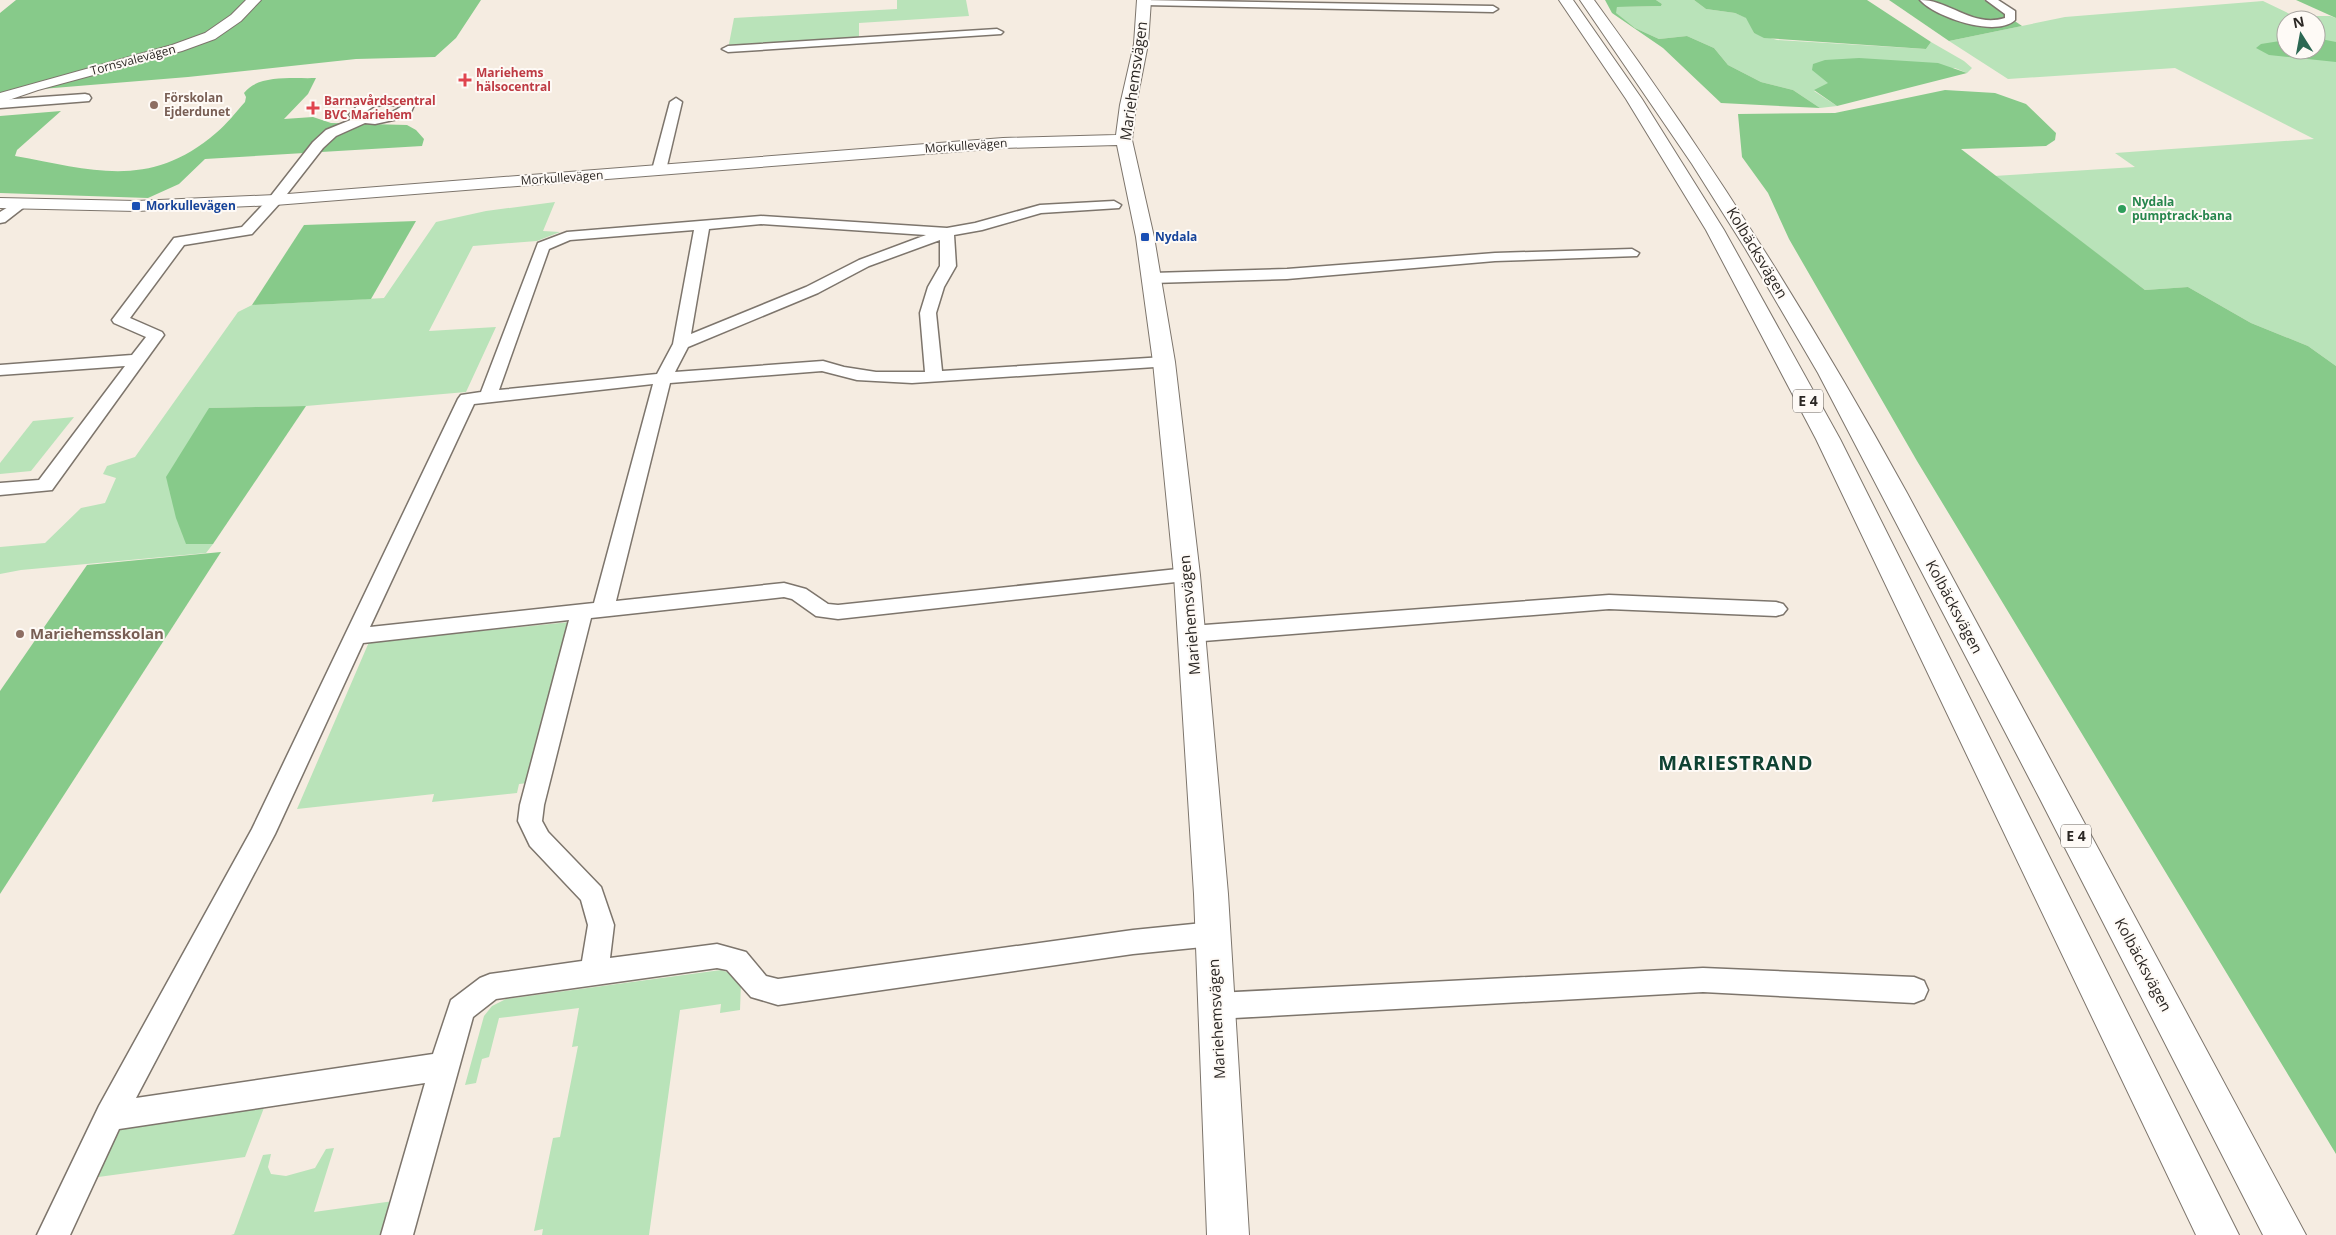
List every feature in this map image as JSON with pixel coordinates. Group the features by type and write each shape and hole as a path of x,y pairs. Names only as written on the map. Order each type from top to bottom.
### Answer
{"main road":[{"name":"Tornsvalevägen","path":"0,98 32,87 177,48 210,36 236,18 254,0"},
{"name":"Kolbäcksvägen","path":"1566,0 1634,99 1715,230 1823,431 2218,1235"},
{"name":"Kolbäcksvägen","path":"1587,0 1659,99 1808,337 1865,439 2051,789 2285,1235"},
{"name":"Mariehemsvägen","path":"1144,1 1141,44 1128,105 1124,140 1152,278 1164,362 1187,575 1213,934 1228,1235"},
{"name":"Morkullevägen","path":"9,204 136,206 275,200 1004,144 1124,140"}],"lane":[{"path":"1925,0 1966,20 1995,23 2010,20 2012,13 1992,0"},
{"path":"1144,1 1493,9"},
{"path":"728,49 998,32"},
{"path":"0,104 85,98"},
{"path":"658,170 676,102"},
{"path":"0,489 45,486 138,360 156,335 120,320 179,241 247,231 275,200 318,145 337,130 363,119"},
{"path":"0,219 9,204"},
{"path":"681,344 812,290 864,263 947,232 977,227 1040,209 1114,205"},
{"path":"488,397 543,246 567,236 761,220 947,232"},
{"path":"594,972 601,925 592,895 538,839 530,821 532,805 593,610 662,378 681,344 702,225"},
{"path":"934,377 928,313 936,286 948,266 947,232"},
{"path":"1152,278 1287,274 1495,256 1632,253"},
{"path":"0,370 138,360"},
{"path":"53,1235 110,1116 262,834 467,399 662,378 823,366 835,371 866,376 934,377 1164,362"},
{"path":"356,636 784,590 799,594 823,611 838,612 1187,575"},
{"path":"1192,634 1609,602 1776,609"},
{"path":"397,1235 461,1009 490,987 717,956 734,960 751,982 763,990 778,992 1133,942 1213,934"},
{"path":"1216,1006 1703,980 1914,990"},
{"path":"110,1116 444,1066"}],"green space":[{"path":"16,0 481,0 456,38 435,57 356,59 188,77 17,91 0,98 0,13"},
{"path":"897,0 966,0 969,16 859,23 859,41 728,49 734,18 897,9"},
{"path":"1605,0 1656,0 1662,4 1661,6 1617,7 1616,13 1635,28 1659,39 1687,36 1714,48 1728,65 1761,82 1793,90 1820,108 1721,103 1663,48 1612,13"},
{"path":"1656,0 1694,0 1706,9 1735,13 1747,18 1754,33 1777,40 1926,49 1931,42 1964,61 1972,68 1967,73 1955,68 1829,83 1814,91 1837,106 1820,108 1793,90 1761,82 1728,65 1714,48 1687,36 1659,39 1635,28 1615,13 1617,7 1661,6 1662,4"},
{"path":"1694,0 1867,0 1931,42 1926,49 1764,38 1754,33 1746,18 1735,13 1706,9"},
{"path":"1889,0 1984,0 2022,26 1949,41"},
{"path":"2296,0 2336,0 2336,18 2326,14 2326,10 2318,10"},
{"path":"2263,1 2282,10 2276,10 2276,60 2326,60 2326,16 2336,18 2336,366 2308,346 2251,323 2188,287 2145,290 1994,176 2135,167 2115,153 2314,139 2175,68 2008,79 1949,41 2065,17"},
{"path":"2326,40 2336,42 2336,62 2317,60 2326,60"},
{"path":"2276,42 2276,56 2269,55 2256,48 2261,44"},
{"path":"1859,58 1938,63 1967,73 1837,106 1814,90 1828,83 1812,70 1813,64 1825,60"},
{"path":"316,78 308,94 284,119 313,117 331,123 407,125 416,130 424,139 422,146 205,159 179,184 148,198 0,193 0,116 61,111 17,150 15,156 95,170 120,171 144,169 168,163 192,151 216,133 245,102 246,97 244,93 250,87 267,80"},
{"path":"1945,90 1995,93 2026,104 2056,133 2055,140 2046,146 1961,149 2145,290 2188,287 2251,323 2308,346 2336,366 2336,1154 1917,461 1789,239 1768,193 1742,157 1738,114 1835,113"},
{"path":"555,202 543,231 560,232 537,241 473,246 429,331 496,327 466,392 306,406 209,408 186,544 213,544 206,553 21,570 0,574 0,547 45,543 81,508 105,503 116,478 103,474 107,466 135,457 238,312 252,305 384,298 436,222 486,211"},
{"path":"416,221 371,299 252,305 304,225"},
{"path":"306,406 213,544 186,544 176,518 166,477 209,408"},
{"path":"74,417 31,471 0,474 0,463 33,421"},
{"path":"221,552 0,894 0,691 87,565"},
{"path":"580,621 538,782 519,784 517,793 432,802 434,794 297,809 369,642"},
{"path":"721,970 733,974 741,983 740,1010 720,1013 721,1004 680,1010 649,1235 542,1235 543,1229 534,1231 553,1138 560,1137 578,1046 572,1047 579,1008 499,1018 489,1057 482,1059 476,1083 465,1085 484,1016 492,1006 506,999"},
{"path":"267,1100 245,1157 91,1178 59,1235 110,1130"},
{"path":"334,1148 314,1212 401,1200 391,1235 231,1235 234,1234 263,1155 271,1154 268,1167 271,1174 286,1176 315,1168 326,1149"}],"place":[{"name":"Mariehems hälsocentral","path":"465,80"},
{"name":"Förskolan Ejderdunet","path":"154,105"},
{"name":"Barnavårdscentral BVC Mariehem","path":"313,108"},
{"name":"Morkullevägen","path":"136,206"},
{"name":"Nydala pumptrack-bana","path":"2122,209"},
{"name":"Nydala","path":"1145,237"},
{"name":"Mariehemsskolan","path":"20,634"}],"district":[{"name":"MARIESTRAND","path":"1736,763"}]}
